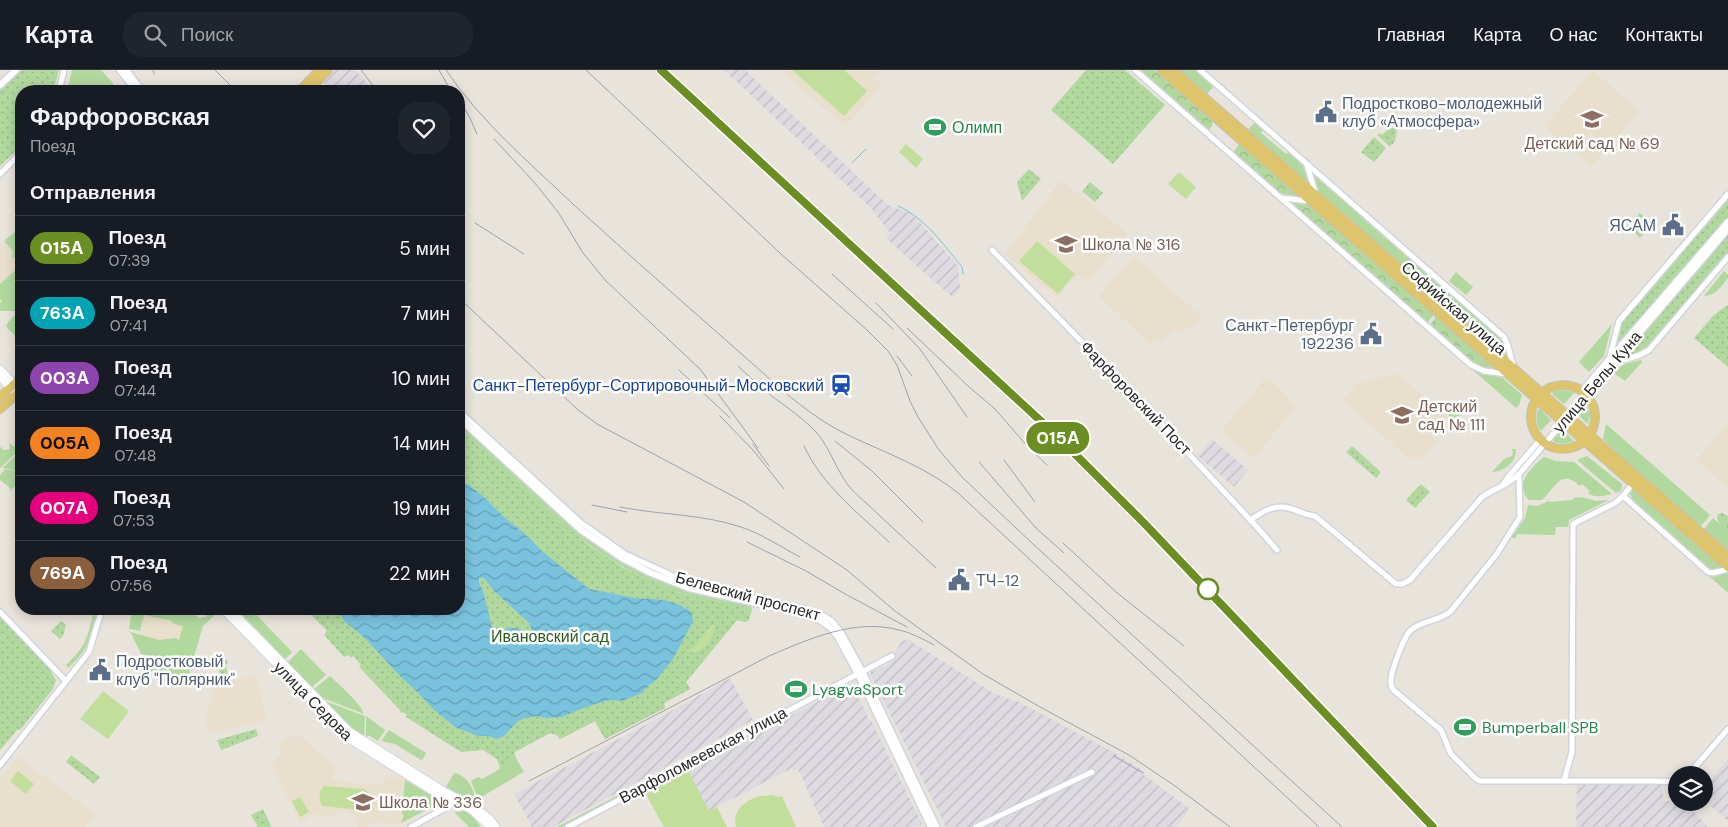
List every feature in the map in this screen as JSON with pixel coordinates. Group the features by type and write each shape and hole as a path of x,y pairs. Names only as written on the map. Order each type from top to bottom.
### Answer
{"main road":[{"path":"305,85 320,70"},
{"path":"314,85 328,70"},
{"name":"Софийская улица","path":"1161,70 1346,226 1539,395 1569,416 1587,438 1633,483 1728,568"},
{"name":"Софийская улица","path":"1173,70 1313,198"},
{"path":"0,369 12,386"},
{"path":"0,376 15,389"},
{"path":"0,397 15,383"},
{"path":"1564,385 1585,392 1593,404 1595,416 1593,428 1587,438 1573,447 1565,449 1556,448 1542,442 1534,432 1531,417 1532,408 1539,395 1550,388 1564,385"},
{"name":"Софийская улица","path":"1539,395 1563,422 1587,438 1728,556"},
{"path":"0,409 15,397"},
{"name":"улица Седова","path":"229,615 345,736 440,795 459,801 483,813 496,827"},
{"name":"улица Седова","path":"236,615 349,731 473,810 490,827"}],"street":[{"path":"0,85 16,70"},
{"path":"60,85 64,70"},
{"path":"120,70 131,85"},
{"path":"126,70 137,85"},
{"path":"1135,70 1471,365 1480,370 1511,371 1504,337 1200,70"},
{"path":"0,174 15,159"},
{"path":"1280,198 1313,198 1306,164"},
{"path":"1728,194 1619,321 1611,361 1640,355 1649,350 1728,257"},
{"name":"улица Белы Куна","path":"1504,486 1509,476 1569,416 1585,392 1728,222"},
{"name":"улица Белы Куна","path":"1611,361 1728,229"},
{"name":"Фарфоровский Пост","path":"992,250 1134,395 1277,550"},
{"name":"Белевский проспект","path":"465,417 580,522 616,549 682,580 711,589 801,608 822,615 836,624 937,827"},
{"name":"Белевский проспект","path":"465,424 568,518 613,552 651,573 689,588 787,610 820,620 835,632 861,673 931,827"},
{"name":"улица Белы Куна","path":"1504,486 1519,474 1542,442"},
{"path":"1519,474 1520,517 1496,555 1450,612 1443,617 1416,628 1407,635 1399,653 1391,684 1397,693 1441,730 1451,754 1476,779 1486,782 1668,782"},
{"path":"1564,781 1572,752 1573,524 1615,503 1633,483"},
{"path":"1250,520 1274,506 1292,509 1304,515 1316,516 1396,584 1402,584 1410,580 1482,497 1504,486 1516,487 1520,491"},
{"path":"1623,496 1708,572 1713,573 1728,568"},
{"path":"0,612 66,680"},
{"path":"0,765 89,652 100,615"},
{"name":"Варфоломеевская улица","path":"568,827 892,656"},
{"path":"1696,766 1728,729"},
{"path":"976,827 1092,772"},
{"path":"411,827 459,801"}],"shaded area":[{"path":"311,70 355,70 369,85 327,85"},
{"path":"724,70 745,70 888,205 910,213 917,219 958,266 960,288 954,298 886,238 890,233 871,208"},
{"path":"780,70 881,70 874,78 882,86 845,127"},
{"name":"Детский сад № 69","path":"1593,71 1639,111 1591,167 1544,126"},
{"name":"Школа № 316","path":"1061,180 1128,234 1088,282 1077,274 1057,298 1005,254"},
{"path":"5,241 15,248 15,272 0,287 0,244"},
{"path":"1133,256 1202,317 1194,326 1177,332 1173,330 1164,339 1150,344 1099,296"},
{"name":"Детский сад № 111","path":"1397,373 1453,422 1440,436 1436,434 1433,437 1437,441 1421,459 1408,458 1343,400 1356,384"},
{"path":"1267,376 1296,406 1254,458 1221,432"},
{"path":"1728,422 1728,488 1696,461"},
{"path":"1212,439 1248,470 1234,487 1198,456"},
{"path":"143,615 190,616 179,647 140,635 143,624 141,623"},
{"path":"909,640 995,694 1019,702 1115,753 1144,771 1144,775 1190,809 1176,827 946,827 870,673 890,663 901,642"},
{"path":"251,676 258,682 266,720 209,734 205,716 214,697 211,686"},
{"path":"730,678 753,720 553,827 532,827 514,794 668,713"},
{"path":"851,684 869,720 871,720 922,824 915,827 824,827 798,769 794,771 792,768 709,811 688,770"},
{"name":"Школа № 336","path":"297,734 336,768 331,779 367,785 383,783 385,777 401,777 437,799 436,805 400,824 376,822 366,827 358,827 350,812 319,817 316,813 300,822 272,765 282,753 280,743"},
{"path":"18,757 95,814 85,827 0,827 0,779"},
{"path":"1728,759 1728,821 1713,808 1713,776"},
{"path":"1577,784 1662,784 1663,801 1668,801 1668,811 1693,811 1708,827 1576,827"}],"green space":[{"path":"21,70 59,70 55,85 15,85 15,152 0,166 0,90"},
{"path":"72,70 101,70 113,85 68,85"},
{"path":"792,70 844,70 867,91 844,116"},
{"path":"1086,70 1125,70 1165,105 1113,164 1051,110"},
{"path":"1138,70 1154,70 1213,122 1213,125 1208,131"},
{"path":"1180,70 1196,70 1214,86 1207,94"},
{"path":"1255,122 1264,129 1261,133 1286,154 1289,152 1302,164 1308,179 1307,181 1248,130"},
{"path":"1390,128 1397,130 1395,141 1390,147 1377,135 1380,133 1382,135"},
{"path":"1374,137 1386,148 1374,162 1361,152"},
{"path":"906,144 923,159 916,168 899,152"},
{"path":"1239,144 1298,197 1279,193 1233,153"},
{"path":"1029,169 1041,179 1022,201 1017,182"},
{"path":"1179,172 1196,187 1186,199 1168,184"},
{"path":"1313,175 1452,294 1445,302 1319,192"},
{"path":"1090,182 1103,193 1095,202 1082,191"},
{"path":"1728,200 1728,217 1619,344 1617,332 1623,320"},
{"path":"1291,201 1309,205 1434,315 1427,323 1290,203"},
{"path":"1640,213 1652,224 1640,238 1628,226"},
{"path":"15,232 15,257 12,258 13,251 4,241 8,240 5,240"},
{"path":"1728,234 1728,253 1647,347 1638,353 1629,355 1626,351"},
{"path":"1037,241 1075,274 1058,294 1019,261"},
{"path":"15,270 15,311 0,311 0,303 2,301 0,299 0,284"},
{"path":"1724,271 1728,278 1723,285 1715,293 1704,296"},
{"path":"1456,272 1473,287 1466,295 1449,281"},
{"path":"1454,296 1501,337 1505,345 1505,353 1502,353 1448,304"},
{"path":"1727,305 1728,367 1694,338 1713,316"},
{"path":"15,315 15,335 6,326"},
{"path":"1436,317 1492,366 1492,369 1473,363 1430,325"},
{"path":"1612,324 1604,356 1589,372 1579,362"},
{"path":"1641,360 1642,362 1625,381 1615,374 1615,370 1625,364"},
{"path":"1473,370 1503,378 1522,395 1519,405 1516,408"},
{"path":"1554,391 1575,392 1564,404 1552,394"},
{"path":"1457,400 1467,409 1455,421 1446,413"},
{"path":"1585,404 1590,414 1588,424 1577,414"},
{"path":"1539,408 1551,420 1541,431 1537,420"},
{"path":"1606,424 1710,515 1701,526 1633,468 1603,439"},
{"path":"465,428 571,526 609,554 670,585 701,595 751,606 752,610 736,608 672,590 636,574 604,555 573,533 465,435"},
{"path":"1561,431 1564,431 1574,441 1565,444 1554,442 1553,440"},
{"name":"Ивановский сад","path":"465,434 562,523 590,546 622,567 680,593 752,610 749,620 746,622 737,620 686,682 690,689 664,703 665,708 605,739 595,721 560,739 557,735 550,733 514,752 516,758 500,766 497,759 483,750 461,752 406,717 407,715 403,712 401,713 359,667 361,665 353,656 351,658 348,655 344,657 324,635 327,631 311,615 465,615"},
{"path":"9,443 15,447 15,454 0,468 0,448 2,446 3,450 10,449"},
{"path":"1352,446 1381,472 1376,478 1346,452"},
{"path":"1512,449 1516,449 1516,454 1512,462 1501,470 1492,472 1504,459 1512,456"},
{"path":"15,456 15,470 2,468"},
{"path":"1587,456 1622,484 1621,491 1616,493 1577,460"},
{"path":"1544,457 1556,461 1574,462 1612,494 1593,496 1588,493 1590,491 1582,484 1580,486 1573,481 1563,479 1542,500 1529,500 1525,494 1523,483 1528,473"},
{"path":"5,469 15,471 15,486 10,491 10,488 0,480 0,475"},
{"path":"1421,484 1430,492 1415,508 1406,500"},
{"path":"1633,490 1722,568 1710,570 1633,502 1630,494"},
{"path":"1582,497 1596,501 1609,500 1569,520 1568,527 1556,527 1555,535 1517,534 1516,538 1511,538 1525,518 1528,505 1538,506 1548,501 1573,500 1573,498"},
{"path":"1723,513 1728,516 1728,538 1725,534 1726,530 1717,519 1718,514"},
{"path":"1713,518 1728,530 1728,550 1704,529"},
{"path":"1728,573 1728,593 1709,576"},
{"path":"0,615 52,671 56,680 53,689 20,730 18,729 0,750"},
{"path":"93,615 96,616 87,645 80,656 68,668 66,665 78,653 84,643"},
{"path":"131,615 144,615 140,631 129,629"},
{"path":"144,615 195,615 199,618 215,615 203,626 186,684 149,671 142,656 154,661 156,656 152,655 151,657 141,654 131,633 127,631 159,640 175,638 179,640 183,626 172,623 172,621"},
{"path":"243,615 257,615 292,652 285,659"},
{"path":"750,619 746,622 737,620 686,682 690,689 664,703 665,708 605,739 595,721 560,739 557,735 550,733 513,753 524,772 478,799 471,781 478,777 482,779 500,769 498,760 508,751 728,620"},
{"path":"61,621 66,625 63,636 60,639 51,631"},
{"path":"715,624 712,637 703,648 695,653 686,651 693,648 711,626"},
{"path":"301,649 326,675 312,687 288,662"},
{"path":"217,653 229,662 225,665 229,676 221,678 218,666 212,662"},
{"path":"330,676 354,699 364,714 323,698 314,689"},
{"path":"103,691 129,711 108,739 80,719"},
{"path":"325,701 365,716 364,737 355,731"},
{"path":"366,716 385,730 378,741 368,735 366,737"},
{"path":"256,729 258,736 221,750 217,740"},
{"path":"389,730 426,753 423,759 421,760 395,744 381,741"},
{"path":"71,755 100,777 94,784 66,762"},
{"path":"688,770 709,811 717,807 727,827 664,827 645,793"},
{"path":"18,771 34,784 26,794 10,781"},
{"path":"454,773 459,774 469,783 476,801 474,802 446,787"},
{"path":"405,780 437,799 436,805 401,823 404,815 402,814"},
{"path":"324,786 365,789 368,793 366,807 362,810 322,806 320,795"},
{"path":"630,789 632,791 562,827 557,827"},
{"path":"782,796 796,827 736,827 736,815 741,806 755,797"},
{"path":"300,797 309,812 300,817 292,801"},
{"path":"263,809 270,827 258,827 251,815"},
{"path":"465,811 481,827 469,827 454,812"}],"water":[{"name":"Ивановский сад","path":"465,483 483,496 542,551 589,589 635,598 665,600 682,606 691,612 693,620 673,659 656,680 640,694 622,701 611,700 601,702 562,717 546,718 537,716 525,718 518,721 505,735 497,739 489,736 478,736 455,727 433,709 362,635 345,622 339,615 465,615","holes":["479,577 484,578 494,591 529,623 532,630 529,632 512,628 500,630 492,627 483,591 479,583"]}],"waterway":[{"path":"852,163 866,149"},
{"path":"898,206 917,217 933,232 962,267 963,274"}],"railway":[{"path":"153,70 154,74"},
{"path":"215,70 230,85"},
{"path":"361,70 372,85"},
{"path":"439,70 448,85"},
{"path":"446,70 457,85"},
{"path":"586,70 781,254 888,351 897,365 918,417 939,450 962,477 1342,827"},
{"path":"657,70 1054,439 1141,524 1429,827"},
{"path":"465,95 490,124 574,205 788,395 812,414 838,430 915,466 958,493 1319,827"},
{"path":"465,109 477,134"},
{"path":"494,139 534,182 558,212 583,253 606,281 700,369 758,448"},
{"path":"475,223 524,254"},
{"path":"832,274 893,329"},
{"path":"876,303 920,349 967,417"},
{"path":"465,304 577,409 597,424 744,502 847,570 895,611 983,674 1129,755 1230,827"},
{"path":"907,328 995,409 1028,447 1047,465"},
{"path":"897,356 912,376"},
{"path":"738,366 817,433 851,489 936,568"},
{"path":"679,370 730,418"},
{"path":"720,416 753,450 784,489"},
{"path":"835,441 872,471 923,522"},
{"path":"753,444 769,466"},
{"path":"804,446 831,486 889,542"},
{"path":"1004,460 1035,502"},
{"path":"979,462 1036,528 1064,553"},
{"path":"592,505 627,512"},
{"path":"620,507 696,517 741,527 800,557"},
{"path":"747,542 806,571 907,627"},
{"path":"1063,543 1116,592 1184,646"},
{"path":"529,781 769,656 816,637 849,628 882,627 908,633 934,645"},
{"path":"1114,756 1143,773"}],"train":[{"name":"015А","path":"661,70 1057,436 1143,522 1433,827"}],"place":[{"name":"Подростково-молодежный клуб «Атмосфера»","path":"1326,112"},
{"name":"Детский сад № 69","path":"1592,119"},
{"name":"Олимп","path":"935,127"},
{"name":"ЯСАМ","path":"1673,225"},
{"name":"Школа № 316","path":"1066,244"},
{"name":"Санкт-Петербург 192236","path":"1371,334"},
{"name":"Санкт-Петербург-Сортировочный-Московский","path":"841,385"},
{"name":"Детский сад № 111","path":"1402,415"},
{"name":"ТЧ-12","path":"959,580"},
{"name":"Подростковый клуб \"Полярник\"","path":"100,670"},
{"name":"LyagvaSport","path":"796,689"},
{"name":"Bumperball SPB","path":"1465,727"},
{"name":"Школа № 336","path":"363,802"}]}
